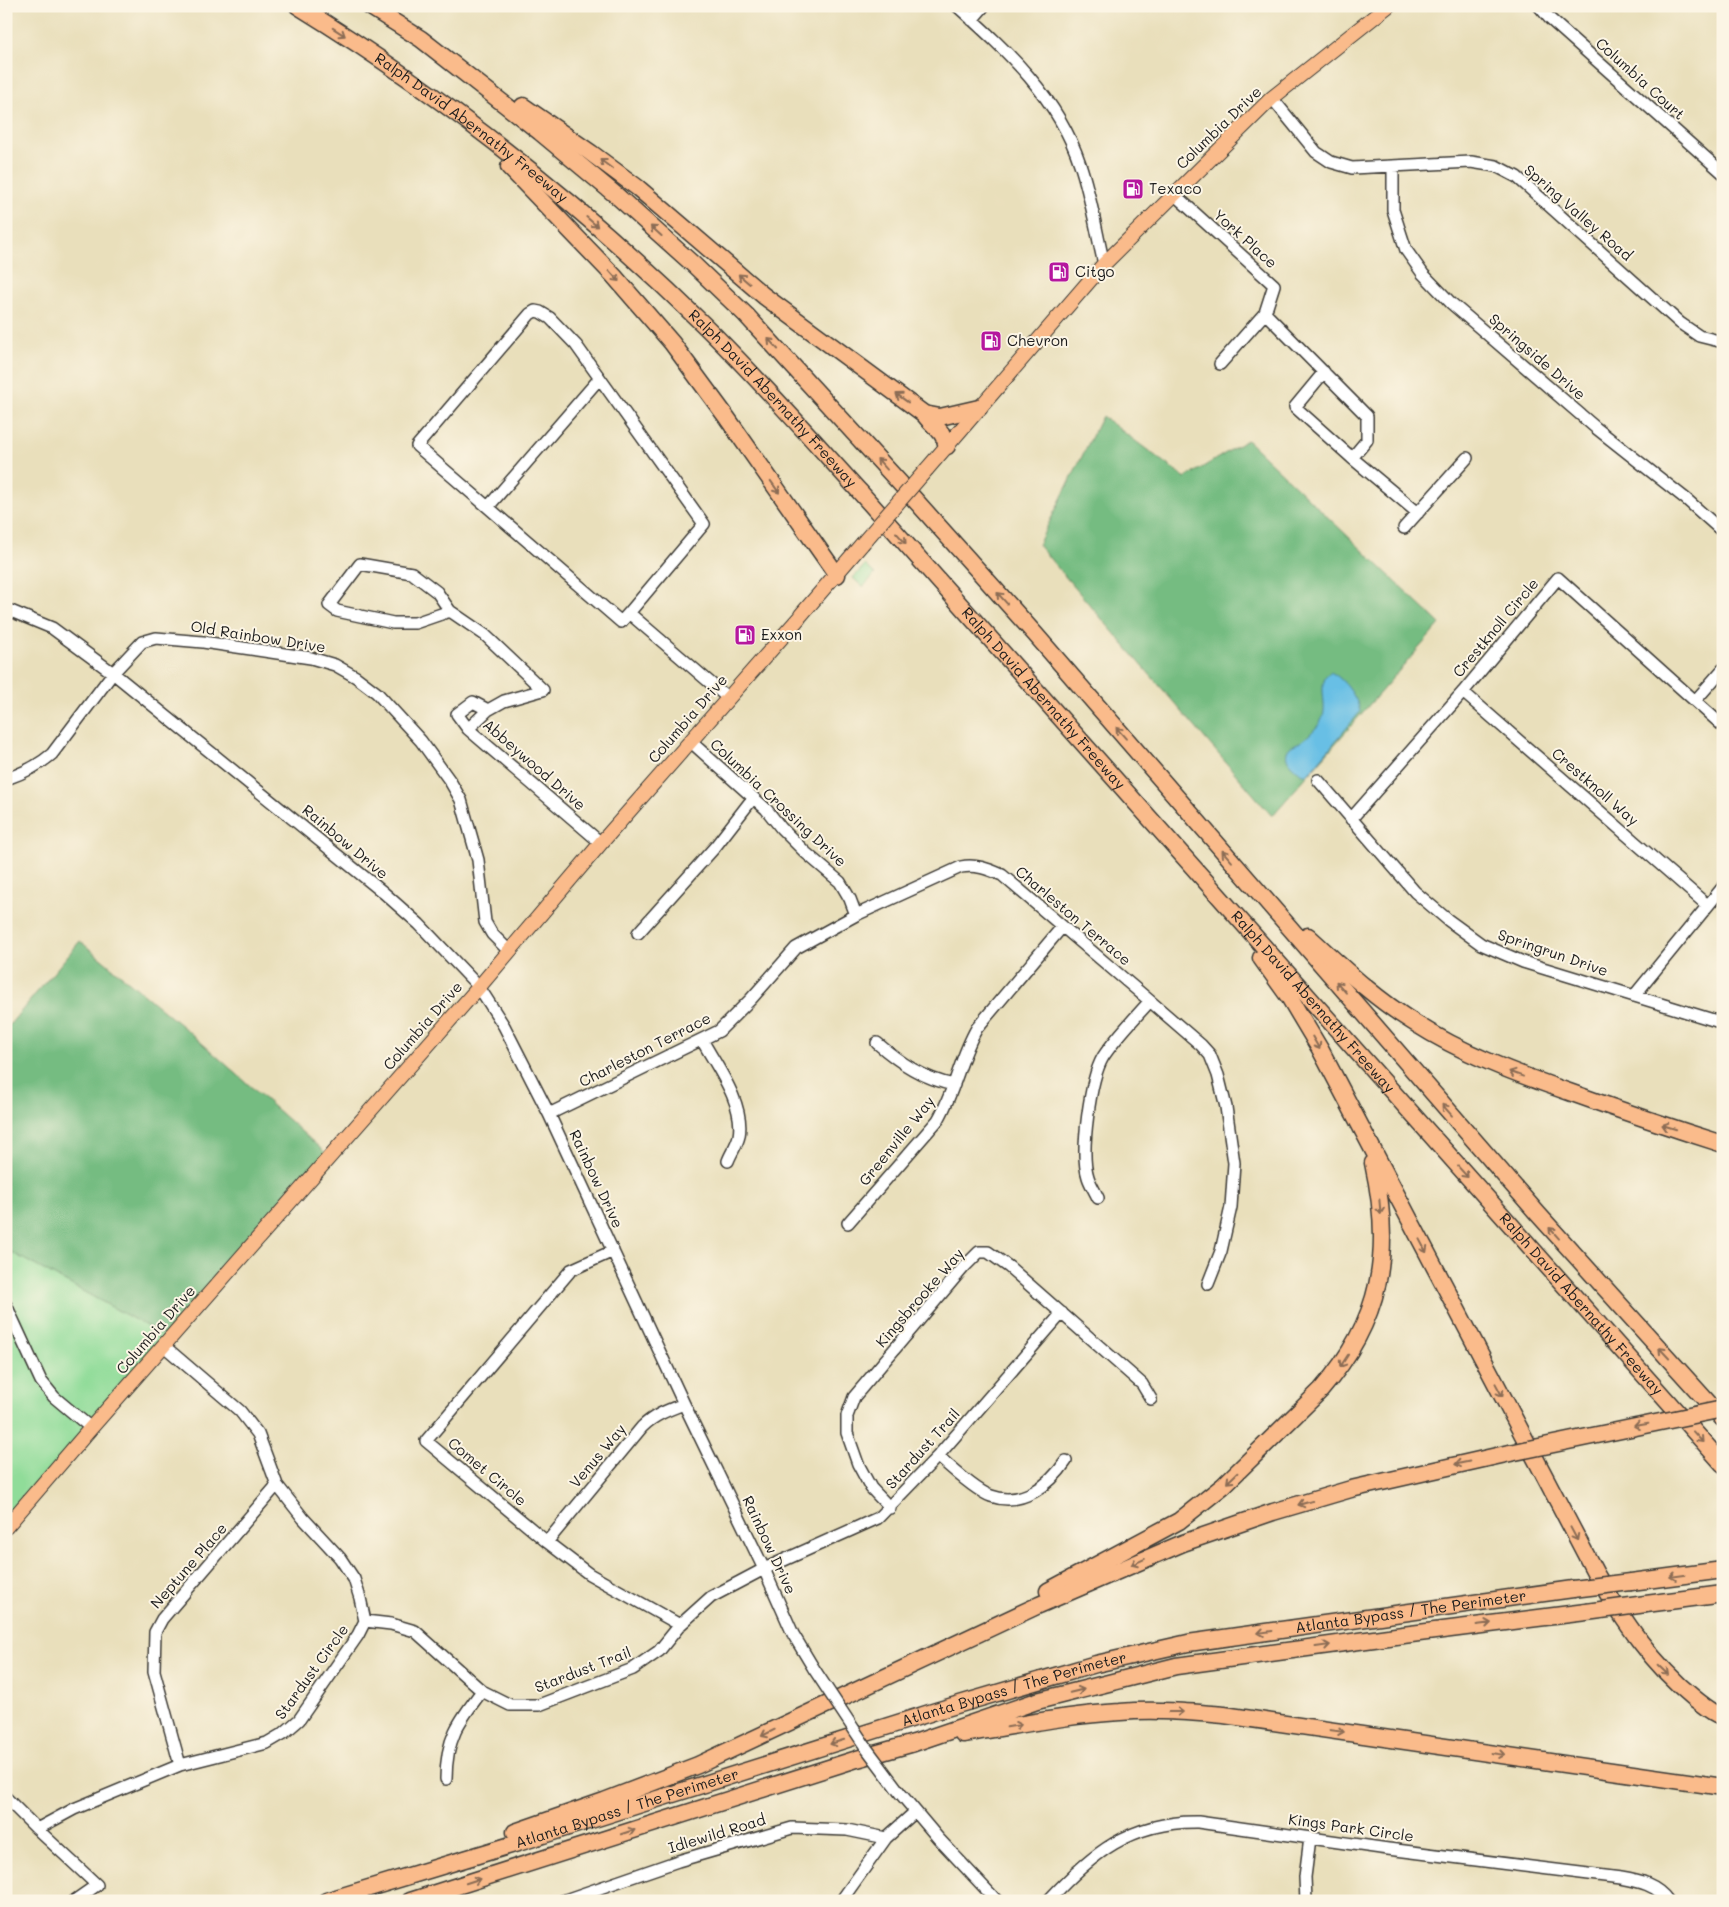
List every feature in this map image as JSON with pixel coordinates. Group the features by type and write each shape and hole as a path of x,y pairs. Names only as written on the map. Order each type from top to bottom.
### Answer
{"highway":[{"name":"Ralph David Abernathy Freeway","path":"298,6 392,67 458,116 580,212 705,326 767,390 860,492 1723,1464"},
{"name":"Ralph David Abernathy Freeway","path":"369,6 421,39 489,90 617,196 746,315 1028,627 1538,1214 1723,1418"},
{"path":"421,39 540,117 638,188 764,296 924,414 940,430 945,437 947,446"},
{"path":"458,116 614,276 672,343 837,575"},
{"path":"924,414 940,417 979,408"},
{"path":"1117,782 1253,947 1289,997 1320,1049 1591,1566 1623,1620 1656,1663 1683,1689 1723,1718"},
{"path":"1259,893 1368,990 1411,1021 1445,1042 1505,1070 1655,1123 1723,1144"},
{"path":"874,1682 1179,1521 1223,1486 1326,1385 1358,1338 1374,1299 1382,1262 1383,1242 1379,1192 1371,1158 1360,1126"},
{"path":"368,1888 604,1801 746,1744 874,1682 1039,1606 1183,1543 1273,1512 1351,1489 1510,1453 1723,1409"},
{"name":"Atlanta Bypass / The Perimeter","path":"326,1901 973,1700 1096,1664 1188,1643 1723,1570"},
{"name":"Atlanta Bypass / The Perimeter","path":"410,1901 857,1759 914,1743 1037,1701 1176,1666 1723,1594"},
{"path":"1646,1604 1723,1599"},
{"path":"914,1743 1062,1717 1121,1712 1182,1712 1234,1716 1723,1787"}],"main road":[{"name":"Columbia Drive","path":"6,1527 478,987 600,843 837,575 1104,264 1272,98 1388,6"}],"street":[{"path":"957,6 1014,58 1052,105 1068,133 1080,164 1104,264"},
{"path":"972,20 984,6"},
{"name":"Columbia Court","path":"1539,6 1550,19 1723,173"},
{"name":"Spring Valley Road","path":"1272,98 1316,152 1331,162 1352,168 1471,162 1496,166 1517,178 1680,323 1699,336 1723,342"},
{"name":"Springside Drive","path":"1393,167 1393,210 1406,250 1422,274 1458,310 1596,428 1686,499 1723,532"},
{"name":"York Place","path":"1175,194 1274,286 1265,313 1220,364"},
{"path":"535,311 550,318 576,345 599,379 704,524 621,622 417,446 530,314 535,311"},
{"path":"1265,313 1367,416 1367,440 1352,458"},
{"path":"1324,372 1295,407 1418,513"},
{"path":"488,507 599,379"},
{"path":"1404,528 1467,458"},
{"name":"Abbeywood Drive","path":"450,612 415,623 393,624 337,610 329,605 360,564 412,573 437,592 450,612 485,635 543,690 504,701 488,710 468,728 600,843"},
{"name":"Crestknoll Circle","path":"1351,819 1463,692 1558,578 1723,726"},
{"name":"Rainbow Drive","path":"6,609 52,628 113,673 384,893 418,924 478,987 504,1026 549,1114 793,1634 867,1749 900,1793 996,1901"},
{"path":"629,612 728,698"},
{"name":"Old Rainbow Drive","path":"6,779 33,768 52,754 113,673 142,642 156,638 203,642 311,658 335,664 356,677 377,694 422,741 454,787 461,800 478,860 485,922 492,934 508,950"},
{"path":"1695,702 1723,669"},
{"name":"Crestknoll Way","path":"1463,692 1707,905"},
{"path":"468,728 457,714 473,702 488,710"},
{"name":"Columbia Crossing Drive","path":"690,741 766,809 806,853 840,882 850,899 856,915"},
{"name":"Springrun Drive","path":"1318,780 1415,892 1448,920 1481,944 1523,962 1723,1023"},
{"path":"638,933 715,847 753,798"},
{"name":"Charleston Terrace","path":"549,1114 719,1031 751,999 796,948 856,915 961,867 969,860 1002,876 1150,1001 1210,1055 1226,1107 1234,1163 1231,1207 1221,1251 1208,1284"},
{"path":"1634,996 1723,886"},
{"name":"Greenville Way","path":"848,1223 938,1120 948,1103 970,1040 977,1028 1062,927"},
{"path":"1098,1198 1088,1177 1085,1156 1085,1132 1097,1072 1102,1058 1150,1001"},
{"path":"702,1040 738,1109 740,1122 739,1138 728,1161"},
{"path":"877,1043 893,1057 916,1072 954,1085"},
{"name":"Comet Circle","path":"613,1251 571,1270 426,1441 547,1542 589,1574 680,1625"},
{"name":"Kingsbrooke Way","path":"890,1508 871,1488 858,1464 847,1433 847,1416 854,1397 964,1267 979,1252 988,1252 1009,1267 1142,1384 1151,1399"},
{"path":"6,1305 41,1381 60,1403 91,1428"},
{"name":"Stardust Trail","path":"365,1621 391,1624 415,1631 482,1691 510,1705 539,1705 633,1669 660,1651 680,1625 711,1597 764,1569 878,1518 890,1508 938,1456 1062,1313"},
{"name":"Stardust Circle","path":"37,1829 74,1809 180,1765 267,1743 284,1733 299,1720 358,1635 365,1621 354,1579 340,1558 303,1518 277,1486 258,1434 240,1411 164,1346"},
{"name":"Venus Way","path":"547,1542 642,1427 661,1412 684,1404"},
{"path":"938,1456 960,1475 990,1496 1009,1499 1026,1496 1046,1485 1066,1461"},
{"name":"Neptune Place","path":"180,1765 154,1671 155,1632 162,1619 277,1486"},
{"path":"446,1779 446,1757 454,1732 482,1691"},
{"path":"6,1798 97,1885 74,1901"},
{"path":"841,1901 886,1838 915,1812"},
{"name":"Kings Park Circle","path":"1048,1901 1105,1847 1131,1833 1185,1822 1198,1822 1621,1878 1644,1882 1663,1894 1668,1901"},
{"name":"Idlewild Road","path":"562,1901 678,1861 792,1828 847,1830 886,1838"},
{"path":"1306,1901 1305,1877 1310,1838"}],"green space":[{"path":"1102,416 1185,478 1247,440 1440,624 1272,816 1038,545"},
{"path":"865,565 875,574 863,587 853,578"},
{"path":"80,941 195,1037 329,1156 165,1336 9,1251 6,1252 6,1029"},
{"path":"9,1251 165,1336 6,1526 6,1252"}],"water":[{"path":"1330,672 1340,678 1349,689 1359,706 1360,712 1313,768 1307,774 1302,774 1289,762 1287,752 1291,746 1307,737 1321,721 1324,708 1324,683"}],"place":[{"name":"Texaco","path":"1133,189"},
{"name":"Citgo","path":"1059,272"},
{"name":"Chevron","path":"991,341"},
{"name":"Exxon","path":"745,635"}]}
